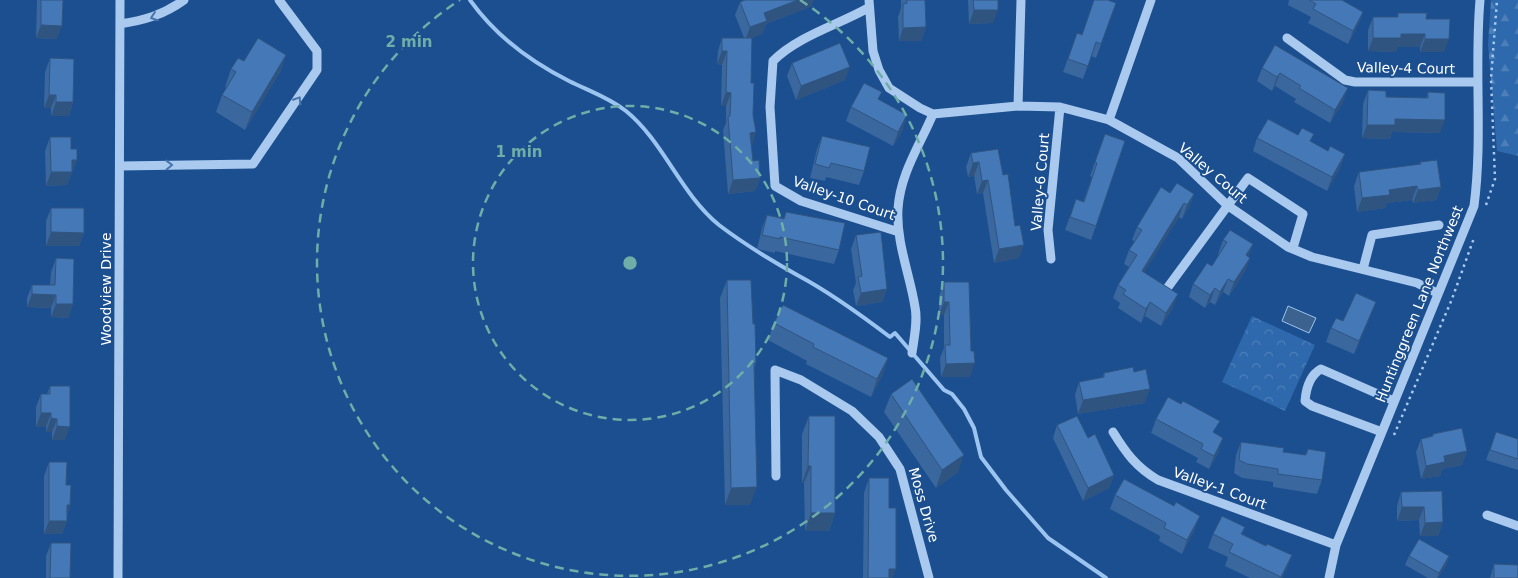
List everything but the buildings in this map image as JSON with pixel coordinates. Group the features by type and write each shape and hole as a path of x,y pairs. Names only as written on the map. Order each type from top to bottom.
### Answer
{"street":[{"name":"Woodview Drive","path":"118,578 120,0"},
{"path":"120,24 150,19 167,12 184,0"},
{"path":"120,166 253,164 317,70 317,51 280,0"},
{"path":"1018,106 1021,0"},
{"path":"1110,120 1151,0"},
{"name":"Huntinggreen Lane Northwest","path":"1329,578 1336,545 1474,206 1478,145 1477,35 1480,0"},
{"path":"868,4 873,51 879,70 889,88 933,114"},
{"name":"Valley-10 Court","path":"868,4 784,51 773,61 770,107 775,186 800,200 899,232"},
{"name":"Valley-4 Court","path":"1287,38 1345,80 1355,82 1478,82"},
{"name":"Valley Court","path":"933,114 1018,106 1060,107 1110,120 1178,158 1227,205 1293,248 1312,256 1417,283 1437,293"},
{"name":"Valley-6 Court","path":"1051,259 1048,230 1060,107"},
{"name":"Valley-10 Court","path":"912,352 916,309 899,232 898,210 908,166 920,146 933,114"},
{"path":"1168,286 1248,178 1304,214 1293,248"},
{"path":"1363,269 1372,235 1439,226"},
{"path":"1382,432 1312,406 1304,400 1306,392 1314,373 1321,369 1394,401"},
{"name":"Moss Drive","path":"776,476 775,370 801,380 852,411 879,438 900,469 929,578"},
{"name":"Valley-1 Court","path":"1113,432 1128,457 1141,470 1158,480 1336,545"},
{"path":"1487,515 1518,526"}],"green space":[{"path":"1491,0 1518,0 1518,156 1497,151 1488,45"},
{"path":"1252,316 1315,345 1285,411 1222,382"}],"shaded area":[{"path":"1288,306 1316,318 1309,333 1282,321"}],"waterway":[{"path":"470,0 502,36 528,56 555,74 605,98 626,111 651,137 693,198 719,225 758,252 834,297 890,337 895,333 944,390 952,394 964,409 974,428 981,457 1006,490 1048,538 1106,578"}]}
